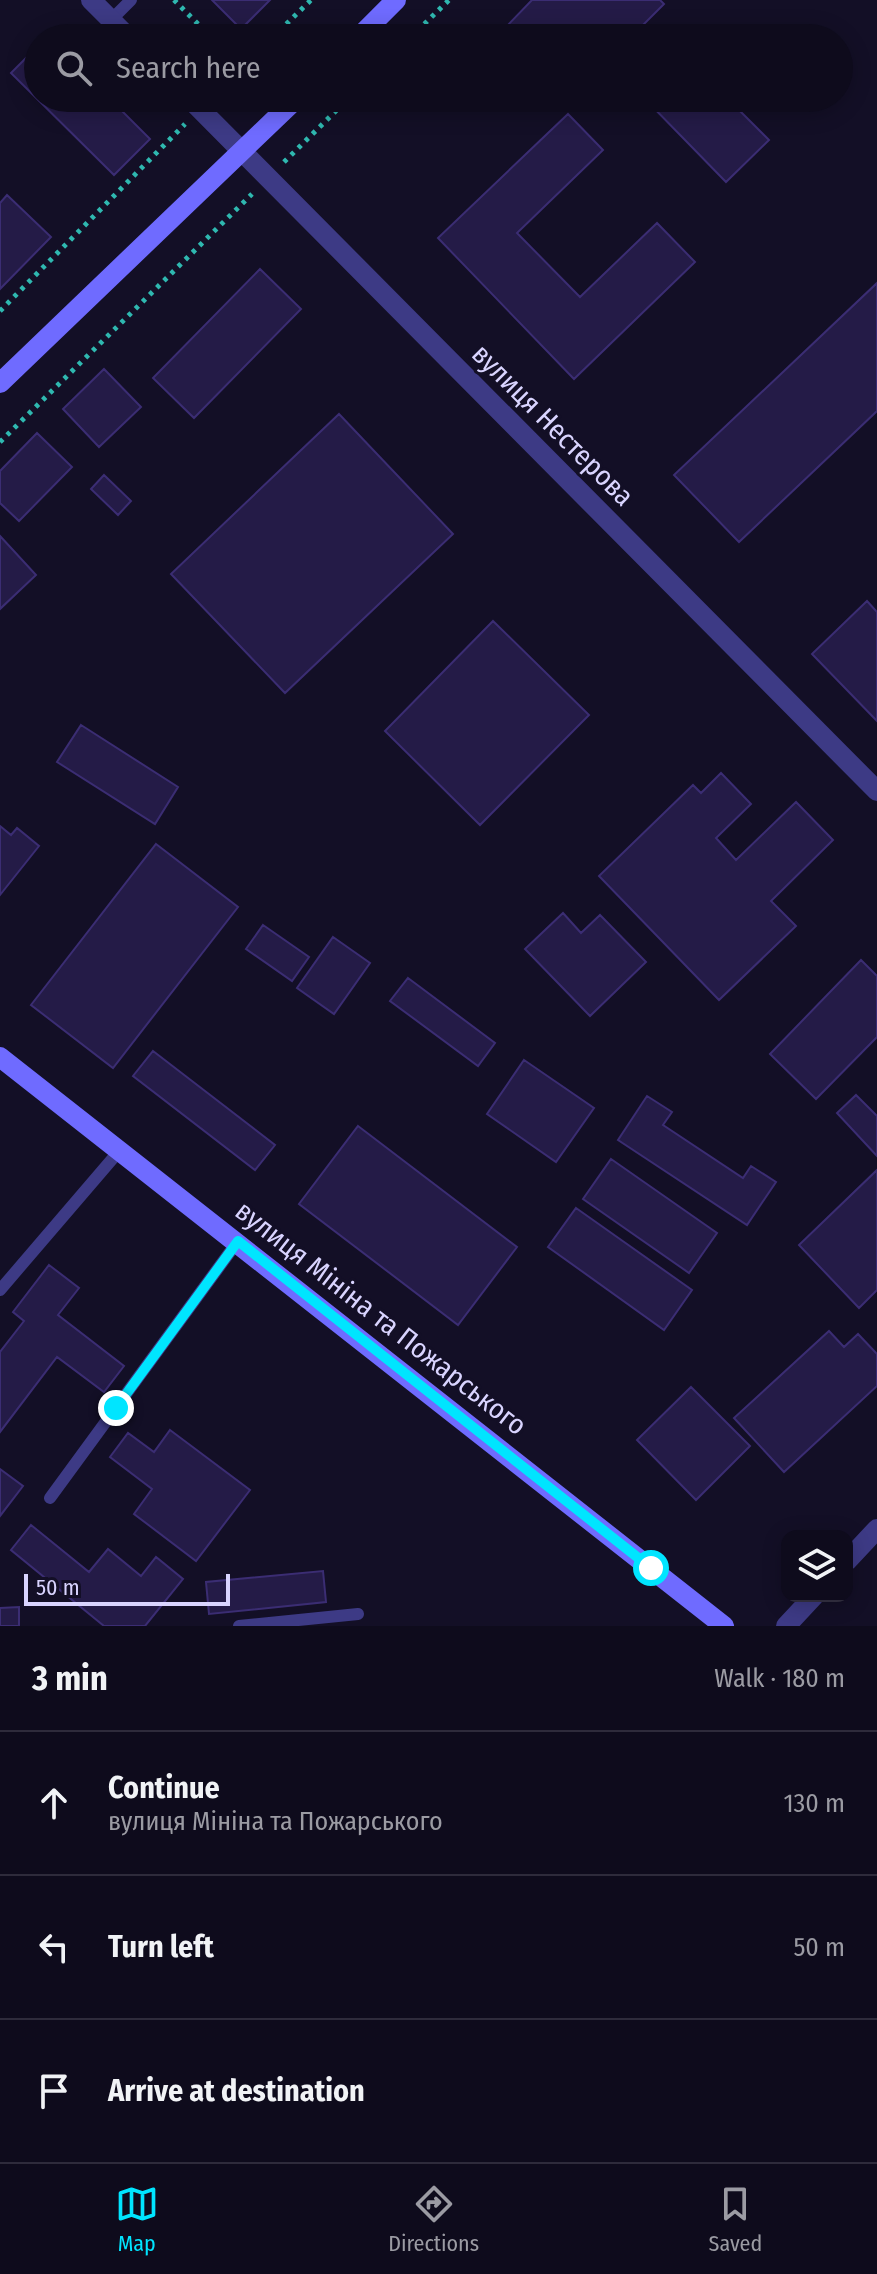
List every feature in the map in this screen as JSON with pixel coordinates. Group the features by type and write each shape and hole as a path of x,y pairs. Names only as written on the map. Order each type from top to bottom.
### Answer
{"street":[{"path":"91,0 115,24"},
{"path":"372,24 396,0"},
{"name":"вулиця Нестерова","path":"202,112 877,791"},
{"path":"0,383 283,112"},
{"name":"вулиця Мініна та Пожарського","path":"0,1057 724,1626"},
{"path":"853,1555 877,1529"},
{"path":"786,1626 808,1602"}],"lane":[{"path":"111,20 131,0"},
{"path":"0,1290 120,1150"},
{"path":"50,1498 238,1241"},
{"path":"239,1626 358,1614"}],"path":[{"path":"174,0 198,24"},
{"path":"286,24 311,0"},
{"path":"424,24 449,0"},
{"path":"0,311 187,112"},
{"path":"0,442 335,112"}],"building":[{"path":"212,0 270,0 246,24 236,24"},
{"path":"532,0 660,0 664,4 644,24 509,24"},
{"path":"24,60 24,86 11,73"},
{"path":"50,112 123,112 150,139 114,175"},
{"path":"658,112 741,112 769,140 726,182"},
{"path":"568,114 603,150 517,233 580,297 657,223 695,262 574,379 438,238"},
{"path":"7,195 51,237 0,289 0,203"},
{"path":"260,269 301,309 194,418 153,378"},
{"path":"877,283 877,411 739,542 674,475"},
{"path":"104,369 141,407 99,447 63,409"},
{"path":"339,414 453,534 285,693 171,574"},
{"path":"37,433 72,467 19,521 0,503 0,471"},
{"path":"104,475 131,501 118,515 91,489"},
{"path":"0,536 36,575 0,609"},
{"path":"867,601 877,612 877,721 812,654"},
{"path":"493,621 589,715 480,825 385,731"},
{"path":"81,725 178,787 155,824 57,762"},
{"path":"721,773 751,804 716,838 736,860 796,802 833,840 771,901 796,926 719,1000 599,876 693,785 701,793"},
{"path":"0,826 11,835 17,828 39,846 0,895"},
{"path":"156,844 238,907 113,1068 31,1005"},
{"path":"563,913 581,933 600,915 646,962 590,1016 525,949"},
{"path":"263,925 309,957 292,981 246,949"},
{"path":"333,937 370,963 334,1014 297,988"},
{"path":"861,960 877,976 877,1037 816,1099 770,1054"},
{"path":"408,978 495,1043 478,1066 390,1001"},
{"path":"153,1051 275,1145 255,1170 133,1076"},
{"path":"524,1060 594,1108 556,1162 487,1114"},
{"path":"856,1095 877,1116 877,1156 837,1113"},
{"path":"647,1096 672,1112 663,1125 743,1178 751,1166 776,1182 747,1225 618,1140"},
{"path":"358,1126 517,1247 458,1325 299,1204"},
{"path":"611,1159 717,1233 689,1273 583,1199"},
{"path":"877,1170 877,1290 859,1308 799,1245"},
{"path":"576,1208 692,1290 664,1330 548,1247"},
{"path":"49,1265 79,1288 58,1315 124,1366 104,1392 57,1357 0,1432 0,1352 24,1321 13,1312"},
{"path":"829,1331 844,1347 858,1334 877,1354 877,1386 784,1472 734,1418"},
{"path":"691,1387 750,1446 696,1500 637,1440"},
{"path":"170,1430 250,1490 196,1561 134,1514 152,1489 110,1457 128,1433 154,1452"},
{"path":"0,1469 23,1486 0,1516"},
{"path":"31,1525 89,1572 108,1549 141,1576 156,1557 183,1579 145,1626 104,1626 11,1550"},
{"path":"323,1571 326,1602 209,1614 206,1582"},
{"path":"19,1607 19,1626 0,1626 0,1608"}],"route":[{"path":"116,1408 238,1241 651,1568"}]}
